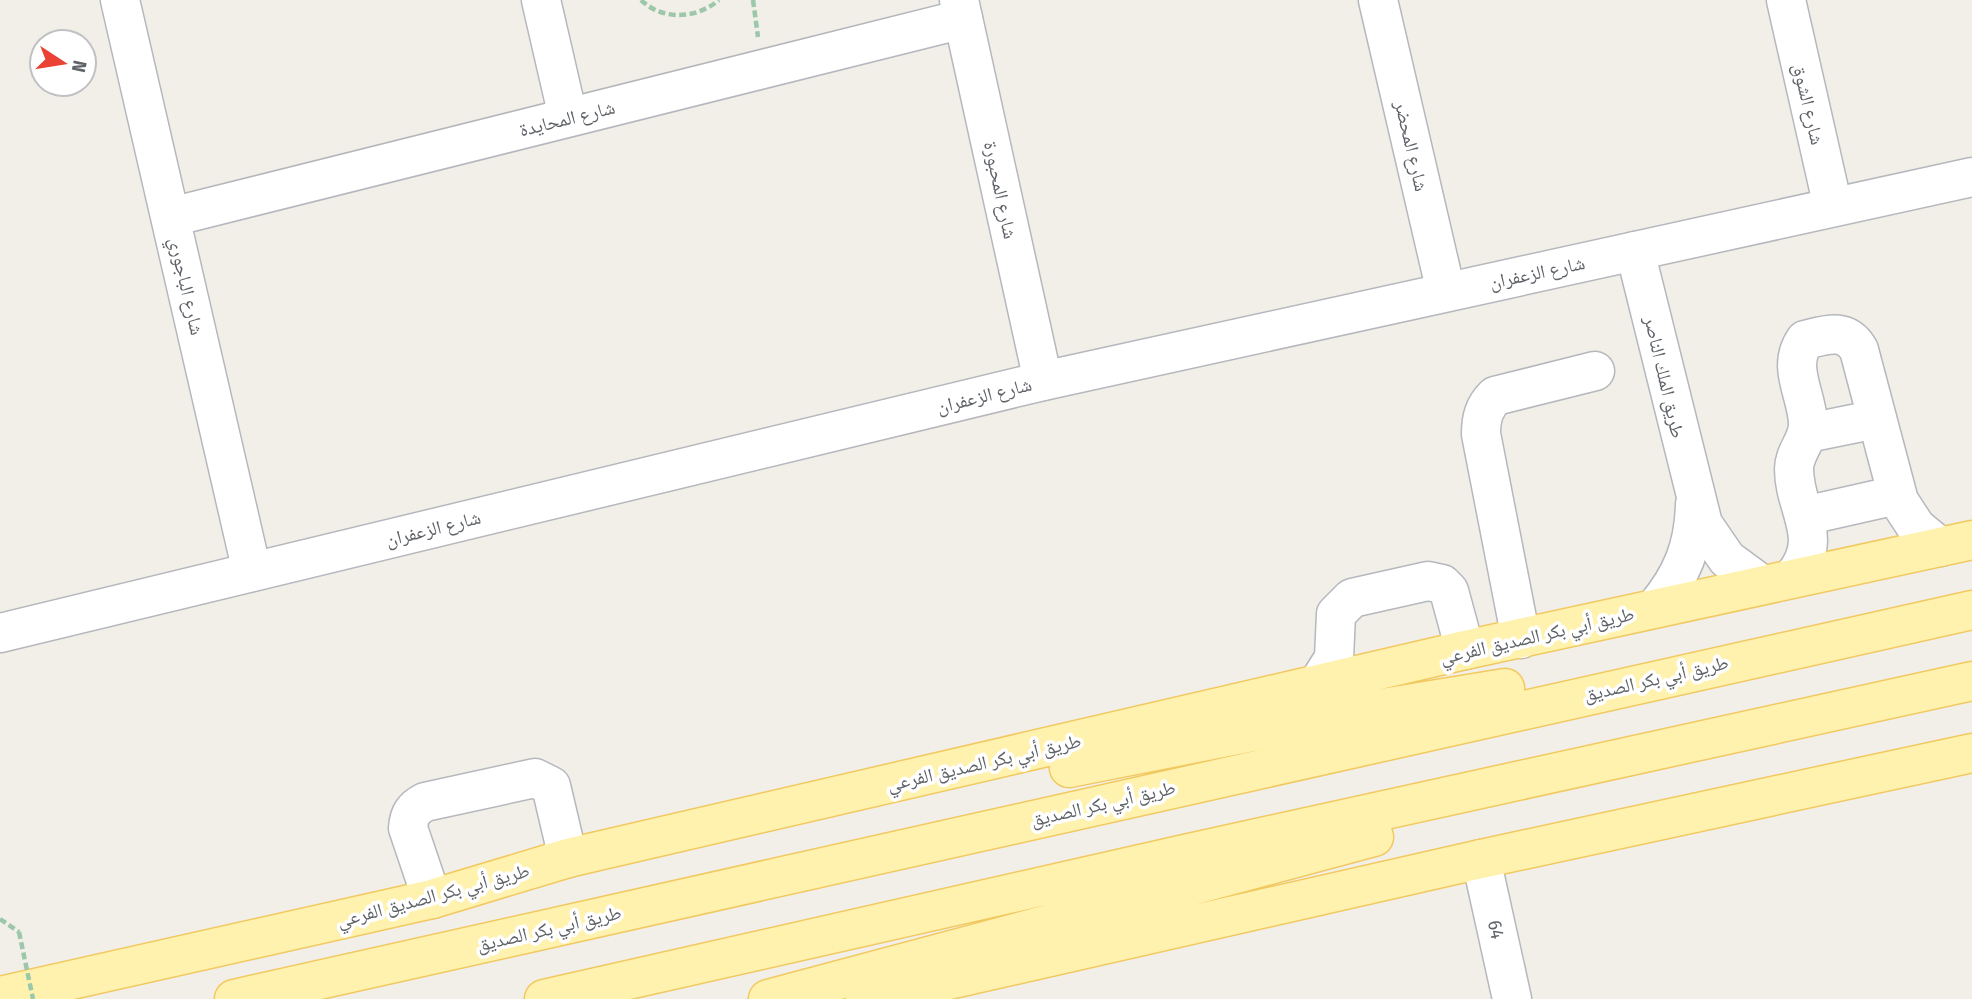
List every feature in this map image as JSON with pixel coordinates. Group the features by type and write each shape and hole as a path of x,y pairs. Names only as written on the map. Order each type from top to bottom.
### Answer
{"main road":[{"name":"طريق أبي بكر الصديق الفرعي","path":"13,992 432,899 568,858 1465,650 1956,543"},
{"name":"طريق أبي بكر الصديق","path":"234,999 1884,627 1972,610"},
{"path":"432,899 1334,716 1884,627"},
{"path":"544,999 1189,853 1972,681"},
{"path":"768,999 1907,696"},
{"path":"865,999 1481,859 1972,753"}],"street":[{"name":"شارع الباجوري","path":"120,0 252,572"},
{"path":"541,0 568,117"},
{"name":"شارع المحضر","path":"1378,0 1446,292"},
{"name":"شارع الشوق","path":"1786,0 1833,207"},
{"name":"شارع المحايدة","path":"171,217 568,117 961,10"},
{"name":"شارع المحبورة","path":"961,10 1043,381"},
{"name":"شارع الزعفران","path":"0,633 1043,381 1972,177"},
{"name":"طريق الملك الناصر","path":"1635,251 1695,504 1703,524 1720,551 1743,573 1777,580"},
{"path":"1777,580 1808,549 1794,470 1808,433 1796,357 1805,340 1834,333 1850,339 1858,350 1897,495 1916,527 1956,543"},
{"path":"1521,639 1481,434 1481,418 1488,403 1495,396 1595,371"},
{"path":"1808,433 1877,419"},
{"path":"1804,516 1897,495"},
{"name":"طريق الملك الناصر","path":"1655,608 1674,586 1687,560 1694,533 1695,504"},
{"path":"1317,685 1334,659 1336,614 1352,598 1428,581 1442,584 1449,592 1465,650"},
{"path":"432,899 408,828 409,818 416,806 425,802 535,778 544,780 551,786 568,858"},
{"name":"64","path":"1481,859 1512,999"}],"path":[{"path":"641,0 658,11 673,15 704,11 719,0"},
{"path":"0,919 19,932 13,992"}]}
